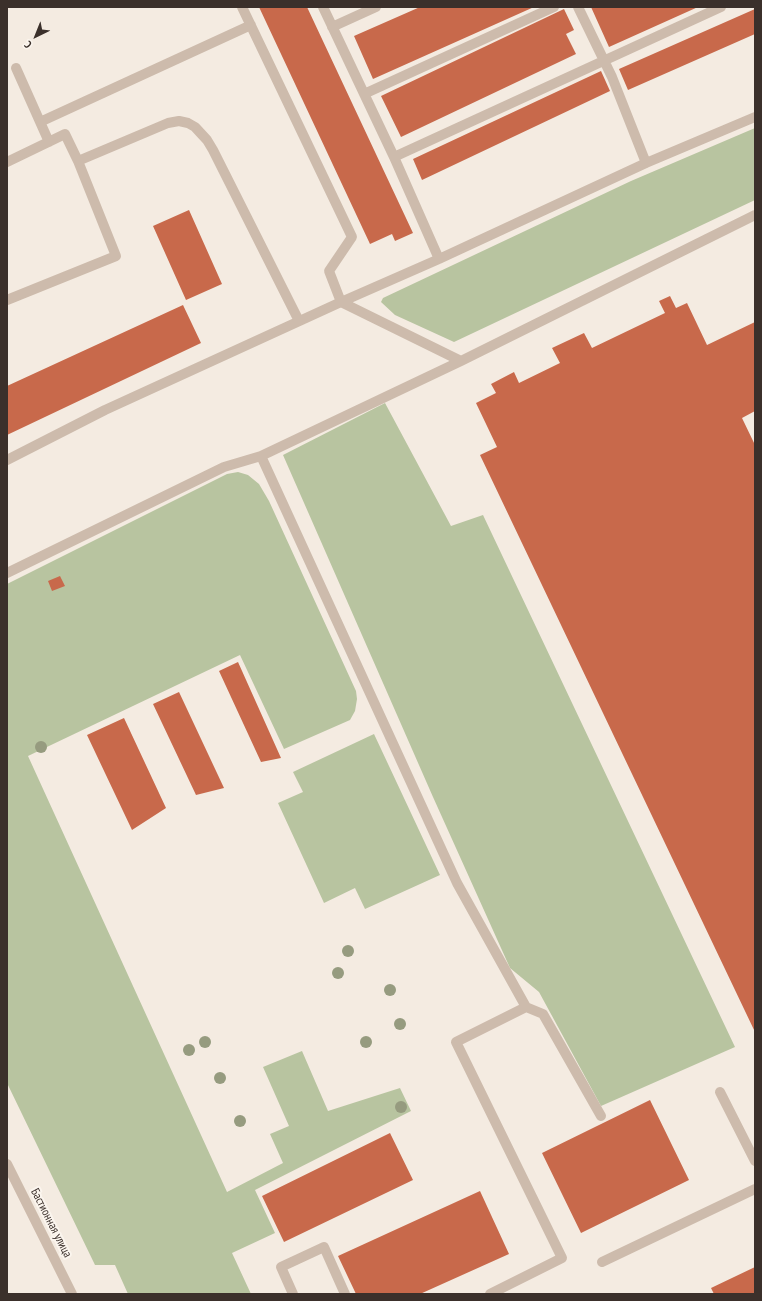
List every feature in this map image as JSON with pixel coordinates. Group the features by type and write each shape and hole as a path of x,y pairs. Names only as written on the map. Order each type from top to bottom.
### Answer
{"street":[{"path":"242,7 352,237 329,270 341,302 461,361"},
{"path":"322,7 394,157 439,259"},
{"path":"332,27 376,7"},
{"path":"364,94 554,7"},
{"path":"578,7 612,77 646,163"},
{"path":"394,157 720,7"},
{"path":"40,122 251,25"},
{"path":"16,68 48,142"},
{"path":"7,460 105,410 299,321 439,259 646,163 755,117"},
{"path":"78,161 168,123 188,123 195,127 207,140 213,150 299,321"},
{"path":"7,162 65,134 78,161 116,256 7,300"},
{"path":"7,573 224,467 261,456 461,361 755,216"},
{"path":"261,456 457,884 526,1007 543,1014 601,1116"},
{"path":"490,1294 562,1258 456,1042 526,1007"},
{"path":"720,1092 755,1161"},
{"name":"Бастионная улица","path":"7,1164 72,1294"},
{"path":"602,1262 755,1189"},
{"path":"293,1294 281,1267 324,1247 345,1294"}],"green space":[{"path":"755,128 755,200 454,342 395,315 381,302 383,298 631,181"},
{"path":"385,403 451,526 483,515 735,1047 601,1106 539,992 510,968 433,797 283,455"},
{"path":"238,472 248,475 259,484 269,501 356,691 357,699 355,711 350,720 284,749 240,655 28,756 227,1192 283,1163 270,1134 289,1126 263,1067 302,1051 328,1111 400,1088 411,1111 255,1190 275,1233 232,1253 251,1294 128,1294 115,1265 95,1265 7,1083 7,584 227,474"},
{"path":"374,734 440,875 365,909 355,888 324,903 278,803 303,792 293,772"}],"building":[{"path":"259,7 307,7 413,233 395,241 392,234 370,244"},
{"path":"420,7 534,7 373,79 354,36"},
{"path":"591,7 698,7 609,47"},
{"path":"564,9 574,30 566,34 576,54 401,137 381,96"},
{"path":"755,9 755,34 628,90 619,69"},
{"path":"601,71 610,91 422,180 413,159"},
{"path":"189,210 222,284 186,300 153,226"},
{"path":"670,296 676,308 687,303 707,345 755,322 755,411 742,418 755,445 755,1032 480,455 497,447 476,403 496,393 491,384 514,372 519,383 560,363 552,348 584,333 592,348 665,313 659,301"},
{"path":"183,305 201,343 7,435 7,386"},
{"path":"60,576 65,586 52,591 48,581"},
{"path":"238,662 281,758 261,762 219,671"},
{"path":"179,692 224,788 196,795 153,704"},
{"path":"124,718 166,808 132,830 87,735"},
{"path":"650,1100 689,1180 581,1233 542,1153"},
{"path":"390,1133 413,1180 284,1242 262,1196"},
{"path":"480,1191 509,1254 420,1294 356,1294 338,1256"},
{"path":"755,1267 755,1294 714,1294 711,1288"}]}
